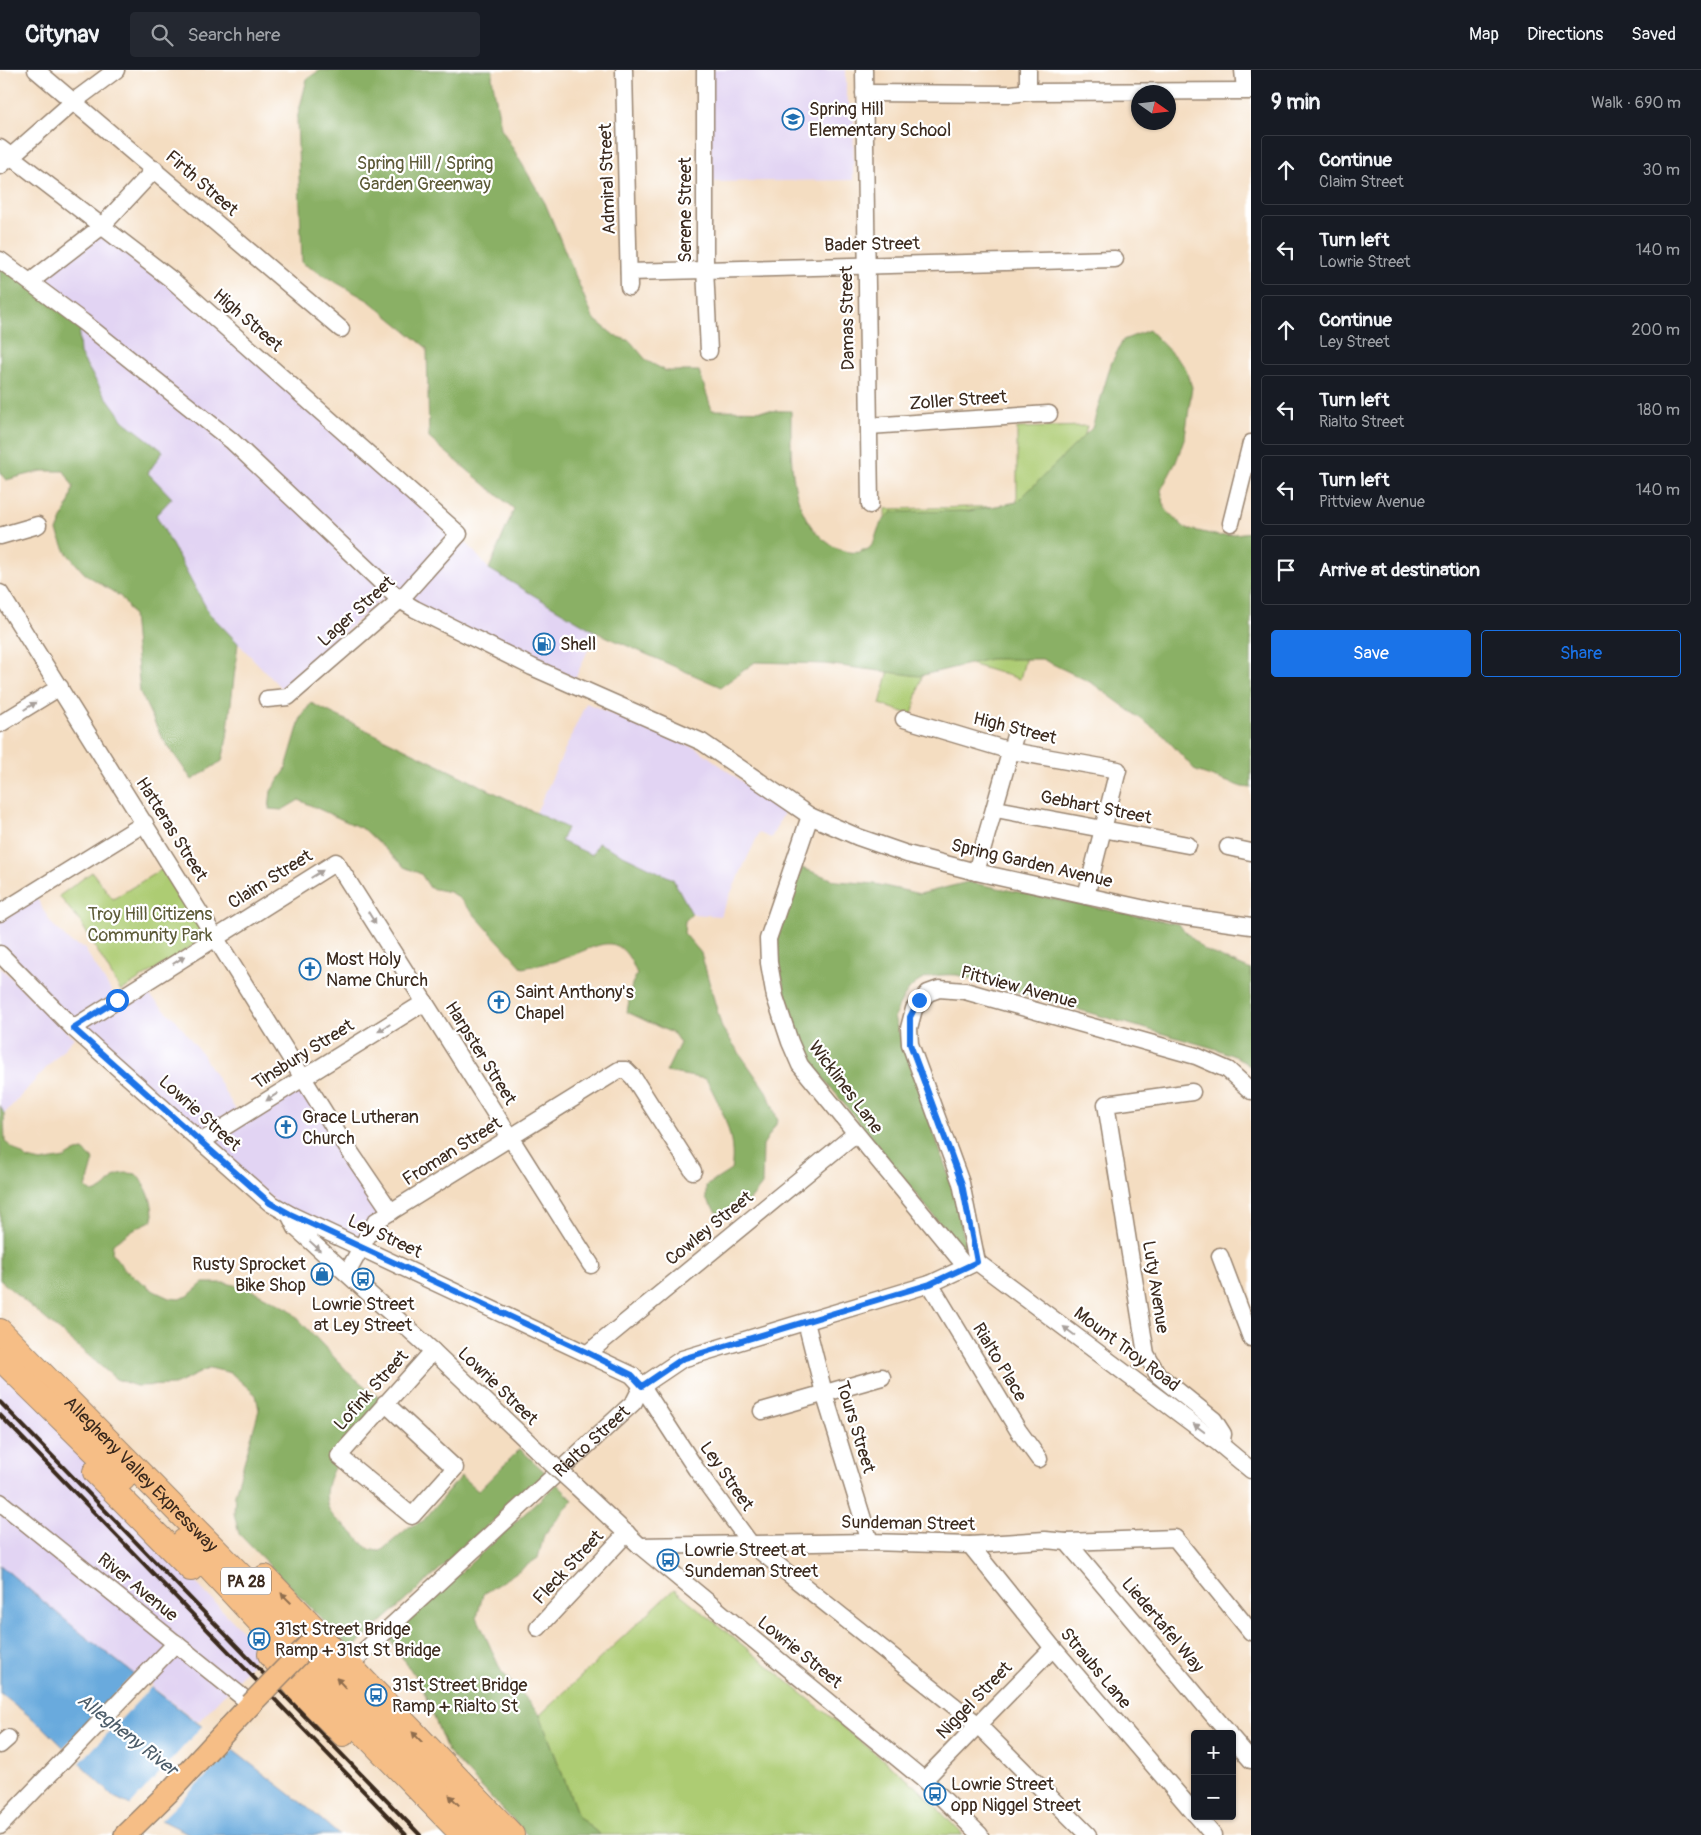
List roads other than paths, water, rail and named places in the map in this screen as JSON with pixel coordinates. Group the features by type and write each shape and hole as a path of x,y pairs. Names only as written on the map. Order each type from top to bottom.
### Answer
{"highway":[{"path":"0,1325 109,1422 316,1636"},
{"name":"Allegheny Valley Expressway","path":"0,1331 267,1602 366,1710 488,1835"},
{"name":"Allegheny Valley Expressway","path":"0,1358 158,1513 354,1723 463,1835"},
{"path":"0,1367 45,1422 259,1639 300,1691 443,1835"},
{"path":"349,1665 512,1835"}],"main road":[{"path":"125,1835 173,1788 316,1636 349,1665"}],"street":[{"name":"Firth Street","path":"36,70 155,169 341,329"},
{"path":"4,157 116,70"},
{"name":"Admiral Street","path":"624,70 629,279"},
{"name":"Serene Street","path":"705,70 705,268 709,351"},
{"name":"Damas Street","path":"864,70 870,505"},
{"path":"1028,70 1028,92"},
{"path":"864,93 1010,94 1028,92 1248,90 1243,70"},
{"name":"High Street","path":"4,157 172,280 460,534"},
{"path":"0,260 30,282 101,227 155,169"},
{"name":"Bader Street","path":"629,279 705,268 1116,258"},
{"name":"Spring Garden Avenue","path":"30,282 232,441 400,600 415,609 532,667 702,742 810,816 907,854 976,872 1173,915 1251,926"},
{"name":"Zoller Street","path":"870,426 1049,414"},
{"path":"1231,523 1251,443"},
{"path":"0,536 38,525"},
{"name":"Lager Street","path":"267,699 288,697 400,600 460,534"},
{"name":"Hatteras Street","path":"0,593 303,1077 391,1212"},
{"path":"0,724 60,687"},
{"name":"High Street","path":"904,719 1011,751 1118,770 1104,828"},
{"path":"976,872 996,809 1016,732"},
{"name":"Gebhart Street","path":"996,809 1188,845"},
{"name":"Wicklines Lane","path":"810,816 768,939 769,963 775,997 790,1042 800,1065 855,1134 971,1265"},
{"path":"0,913 145,823"},
{"path":"1086,896 1104,828"},
{"path":"1228,847 1251,852"},
{"name":"Claim Street","path":"73,1028 336,862"},
{"name":"Harpster Street","path":"336,862 512,1138 591,1266"},
{"name":"Lowrie Street","path":"0,954 73,1028 270,1203 290,1214 296,1228 433,1352 640,1546 924,1780 980,1835"},
{"name":"Pittview Avenue","path":"971,1265 962,1184 910,1044 910,1017 919,1000 928,993 940,989 965,991 1196,1056 1228,1070 1251,1091"},
{"name":"Tinsbury Street","path":"202,1141 426,1002"},
{"name":"Froman Street","path":"347,1273 362,1247 370,1228 376,1221 619,1070 626,1070 633,1077 693,1171"},
{"name":"Luty Avenue","path":"1192,1092 1106,1104 1146,1354 1158,1376 1214,1420 1223,1434 1221,1445"},
{"name":"Cowley Street","path":"588,1353 855,1134"},
{"name":"Ley Street","path":"290,1214 632,1375 642,1386 696,1468 750,1544 977,1724 1088,1835"},
{"path":"1220,1256 1251,1338"},
{"name":"Rialto Street","path":"349,1665 634,1402 642,1386 682,1359 930,1284 971,1265"},
{"name":"Mount Troy Road","path":"971,1265 1221,1445 1251,1470"},
{"name":"Rialto Place","path":"930,1284 1018,1430 1039,1459"},
{"name":"Tours Street","path":"806,1322 824,1393 870,1542"},
{"name":"Lofink Street","path":"385,1404 455,1468 412,1516 340,1456 385,1404 433,1352"},
{"path":"762,1411 882,1377"},
{"name":"River Avenue","path":"0,1502 252,1704"},
{"name":"Fleck Street","path":"538,1628 627,1533"},
{"name":"Sundeman Street","path":"640,1546 870,1542 970,1545 1045,1540 1067,1542 1175,1538 1251,1632"},
{"name":"Liedertafel Way","path":"1067,1542 1226,1730"},
{"name":"Straubs Lane","path":"970,1545 1053,1648 1191,1809"},
{"path":"0,1826 176,1643"},
{"name":"Niggel Street","path":"924,1780 1053,1648"},
{"path":"1236,1743 1251,1760"},
{"name":"Straubs Lane","path":"1200,1820 1213,1835"}],"water":[{"name":"Allegheny River","path":"0,1565 82,1634 308,1808 339,1835 192,1835 114,1797 42,1726 0,1693"}],"railway":[{"path":"0,1402 420,1835"},
{"path":"0,1415 406,1835"}],"place":[{"name":"Spring Hill Elementary School","path":"793,119"},
{"name":"Shell","path":"544,644"},
{"name":"Most Holy Name Church","path":"310,969"},
{"name":"Saint Anthony's Chapel","path":"499,1002"},
{"name":"Grace Lutheran Church","path":"286,1127"},
{"name":"Rusty Sprocket Bike Shop","path":"322,1274"},
{"name":"Lowrie Street at Ley Street","path":"363,1279"},
{"name":"Lowrie Street at Sundeman Street","path":"668,1560"},
{"name":"31st Street Bridge Ramp + 31st St Bridge","path":"259,1639"},
{"name":"31st Street Bridge Ramp + Rialto St","path":"376,1695"},
{"name":"Lowrie Street opp Niggel Street","path":"935,1794"}],"park label":[{"name":"Spring Hill / Spring Garden Greenway","path":"425,174"},
{"name":"Troy Hill Citizens Community Park","path":"150,924"}]}
